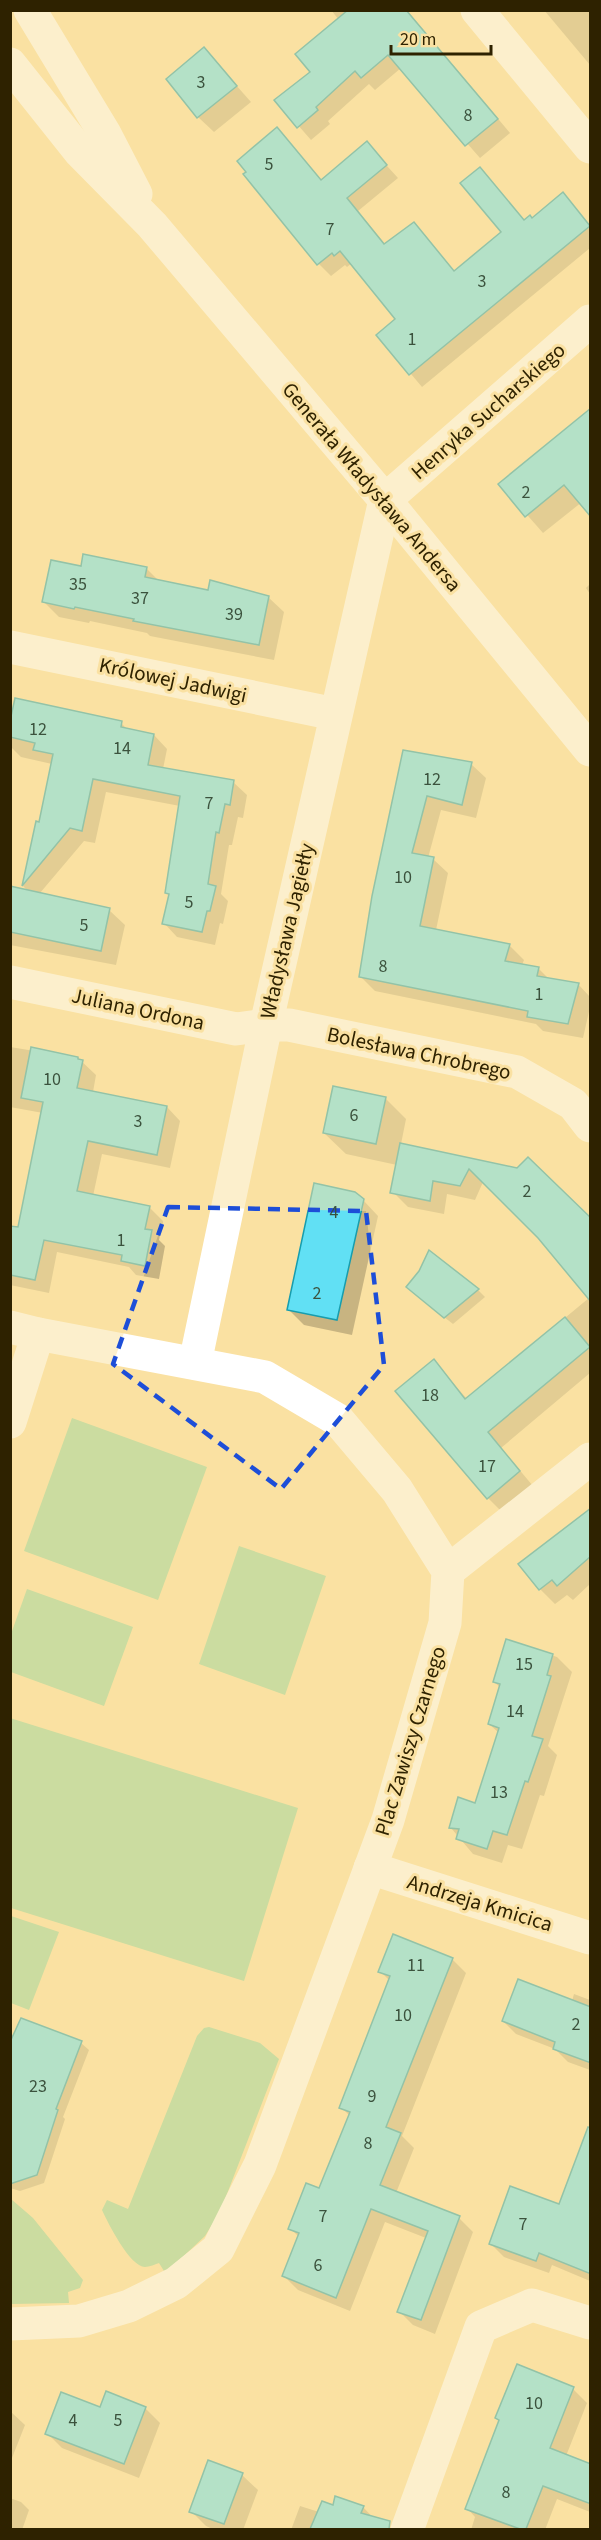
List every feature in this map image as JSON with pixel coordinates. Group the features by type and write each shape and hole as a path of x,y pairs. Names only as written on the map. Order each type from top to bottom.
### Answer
{"street":[{"name":"Generała Władysława Andersa","path":"30,10 105,134 152,225"},
{"path":"477,10 591,147"},
{"name":"Generała Władysława Andersa","path":"10,63 80,152 152,225 385,500 591,750"},
{"name":"Henryka Sucharskiego","path":"385,500 591,321"},
{"name":"Władysława Jagiełły","path":"195,1363 266,1025 385,500"},
{"name":"Królowej Jadwigi","path":"10,647 335,714"},
{"name":"Juliana Ordona","path":"10,982 236,1029 266,1025"},
{"name":"Bolesława Chrobrego","path":"266,1025 289,1025 517,1072 573,1104 591,1126"},
{"path":"10,1422 24,1330 265,1377 338,1420 397,1490 448,1571 591,1459"},
{"name":"Plac Zawiszy Czarnego","path":"10,2324 79,2321 129,2306 176,2283 218,2249 260,2165 388,1820 445,1623 448,1571"},
{"name":"Andrzeja Kmicica","path":"370,1868 591,1938"},
{"path":"407,2529 481,2327 532,2305 591,2323"}],"highlighted area":[{"path":"168,1207 366,1211 384,1365 281,1489 113,1364"}],"green space":[{"path":"72,1418 207,1467 158,1600 24,1551"},
{"path":"239,1546 326,1576 285,1695 199,1664"},
{"path":"27,1589 133,1627 104,1706 11,1672 11,1634"},
{"path":"10,1718 298,1808 244,1981 11,1908"},
{"path":"11,1916 59,1932 29,2010 11,2003"},
{"path":"209,2027 260,2043 279,2059 220,2212 205,2236 170,2269 164,2271 159,2263 145,2267 139,2265 126,2252 102,2210 107,2200 128,2209 197,2036 204,2028"},
{"path":"11,2199 33,2218 83,2280 80,2288 68,2292 69,2303 11,2304"}],"building":[{"path":"348,10 406,10 498,119 465,146 388,55 361,78 355,71 316,107 318,110 297,128 274,100 310,72 295,54"},
{"path":"204,47 237,86 197,118 166,79"},
{"path":"277,127 321,180 367,141 387,165 347,198 384,244 414,222 454,271 501,232 460,183 480,167 524,220 530,215 532,218 563,192 590,226 409,375 376,335 395,319 340,251 334,256 332,253 317,265 243,174 246,172 237,161"},
{"path":"591,408 591,517 564,485 525,517 498,484"},
{"path":"83,554 147,567 145,577 208,590 210,580 269,596 259,645 42,602 51,560 81,566"},
{"path":"15,698 122,721 121,727 154,734 148,765 234,780 230,805 225,804 219,833 216,832 208,884 216,886 202,932 162,924 169,894 165,893 180,796 93,779 82,831 70,828 22,886 36,821 39,822 53,754 33,750 35,743 10,737 10,721"},
{"path":"403,750 472,762 462,805 427,796 412,853 434,857 420,926 510,944 505,961 539,967 537,976 579,983 568,1024 527,1017 528,1011 359,977 372,896"},
{"path":"10,886 110,908 101,951 10,932"},
{"path":"31,1047 83,1060 77,1088 167,1106 157,1155 88,1141 77,1191 150,1206 145,1229 152,1230 145,1266 121,1261 122,1255 44,1240 35,1280 10,1275 10,1226 18,1227 43,1102 21,1098"},
{"path":"333,1086 386,1097 376,1144 323,1133"},
{"path":"400,1143 517,1168 528,1157 591,1218 591,1302 538,1238 469,1169 460,1186 433,1181 430,1201 390,1193"},
{"path":"314,1183 355,1192 364,1199 337,1320 287,1310"},
{"path":"429,1250 479,1289 444,1318 406,1287 419,1271"},
{"path":"565,1317 590,1347 488,1432 520,1471 487,1499 395,1391 434,1359 465,1399"},
{"path":"591,1508 591,1556 557,1586 552,1580 539,1590 518,1564"},
{"path":"506,1639 553,1654 547,1675 551,1676 532,1736 543,1739 528,1782 525,1781 507,1835 493,1831 487,1849 456,1839 459,1829 449,1828 458,1797 475,1803 499,1728 488,1724 500,1684 493,1682"},
{"path":"393,1934 453,1958 386,2127 401,2133 380,2185 460,2216 421,2320 397,2312 428,2231 371,2209 336,2298 282,2276 299,2233 288,2229 306,2183 319,2188 350,2112 339,2108 390,1976 378,1972"},
{"path":"518,1979 591,2007 591,2063 553,2049 555,2042 502,2021"},
{"path":"21,2018 82,2041 56,2109 58,2110 37,2175 10,2184 10,2042"},
{"path":"588,2127 591,2128 591,2274 539,2253 536,2261 489,2244 510,2186 559,2204"},
{"path":"517,2364 574,2387 550,2448 591,2464 591,2504 543,2486 526,2529 520,2529 465,2509 499,2420 495,2418"},
{"path":"106,2391 146,2407 124,2464 45,2434 61,2392 100,2407"},
{"path":"208,2460 243,2473 224,2524 189,2512"},
{"path":"335,2496 364,2506 361,2513 390,2521 389,2529 310,2529 322,2501 333,2505"}]}
